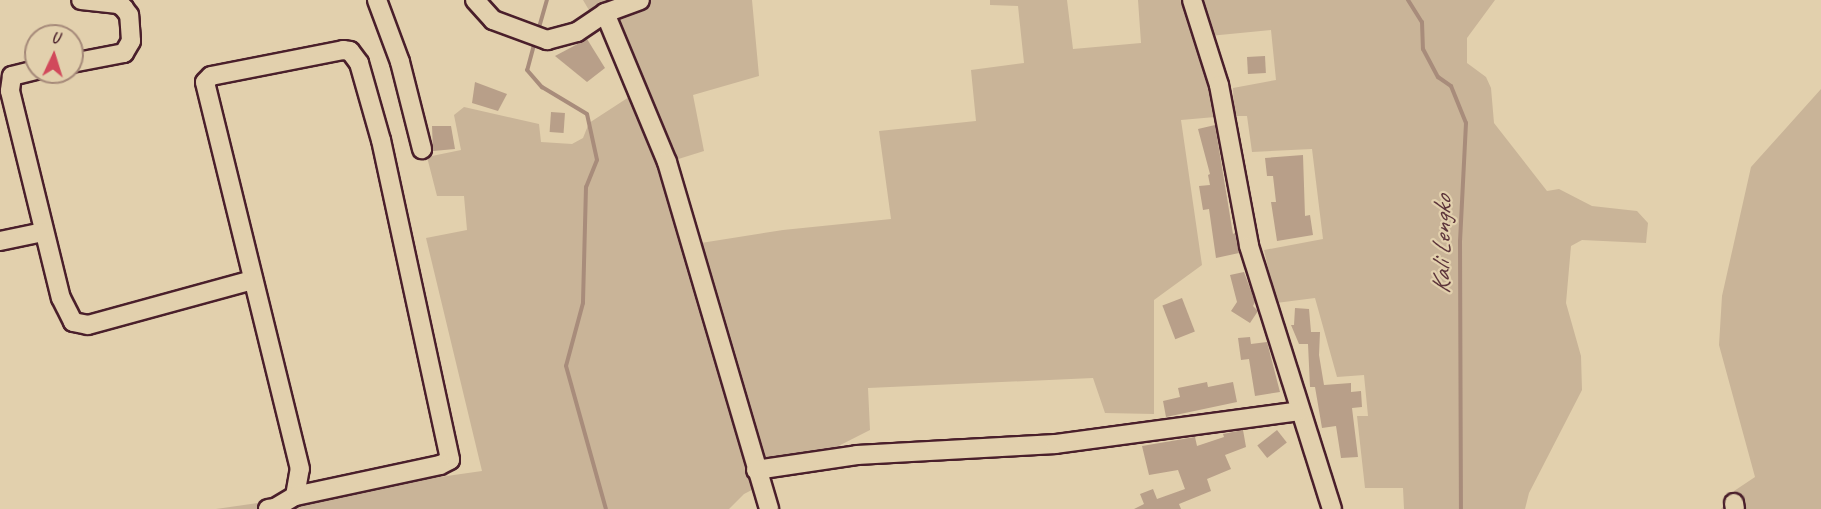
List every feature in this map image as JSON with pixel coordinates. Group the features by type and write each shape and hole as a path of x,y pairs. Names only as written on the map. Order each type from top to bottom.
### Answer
{"street":[{"path":"81,0 118,4 124,8 129,15 131,41 124,53 84,61"},
{"path":"377,0 400,62 422,149"},
{"path":"474,0 493,20 547,40 577,32 605,13 640,0"},
{"path":"1192,0 1218,85 1249,246 1332,509"},
{"path":"605,13 667,162 713,312 735,401 769,509"},
{"path":"268,509 276,508 295,496 440,465 450,460 381,140 359,63 350,51 343,50 211,76 206,82 300,469 295,496"},
{"path":"24,72 16,74 9,82 43,232 64,307 73,322 88,325 253,280"},
{"path":"0,242 43,232"},
{"path":"756,470 868,454 1056,444 1300,411"}],"shaded area":[{"path":"583,0 752,0 759,76 693,95 704,151 656,166 682,246 783,230 891,219 879,131 976,121 971,70 1024,63 1018,6 990,5 990,0 1067,0 1073,49 1141,43 1138,0 1495,0 1467,38 1467,63 1486,77 1491,88 1494,123 1547,191 1559,189 1592,206 1637,211 1648,223 1646,243 1582,240 1571,246 1566,303 1581,356 1582,390 1529,493 1525,509 1404,509 1403,488 1365,488 1357,416 1368,416 1364,375 1337,377 1315,298 1276,303 1264,250 1323,239 1312,149 1252,152 1247,116 1234,116 1233,88 1276,80 1271,30 1199,37 1215,117 1181,120 1202,265 1154,300 1154,414 1105,413 1093,378 868,388 870,430 744,494 729,509 216,509 482,471 426,238 467,230 464,196 437,196 427,157 461,150 454,115 464,107 539,124 541,142 572,144 583,138 589,123 629,97 637,67 626,41 609,44"},
{"path":"1821,89 1821,509 1721,509 1734,491 1755,477 1719,345 1722,296 1751,167"}],"building":[{"path":"587,39 605,68 587,82 555,56"},
{"path":"1265,56 1266,73 1248,74 1247,57"},
{"path":"475,82 507,94 498,111 472,103"},
{"path":"551,112 565,113 564,133 550,132"},
{"path":"1215,125 1233,234 1235,233 1239,253 1216,258 1209,209 1203,210 1199,186 1210,185 1208,175 1210,174 1198,129"},
{"path":"432,126 451,126 455,149 433,151"},
{"path":"1303,155 1305,216 1310,215 1313,235 1277,241 1271,202 1276,202 1273,176 1267,176 1265,158"},
{"path":"1244,272 1255,302 1253,306 1258,311 1250,323 1231,311 1237,302 1230,275"},
{"path":"1182,298 1195,332 1175,339 1162,306"},
{"path":"1295,308 1309,309 1311,332 1320,332 1319,355 1324,385 1351,383 1351,392 1361,391 1362,407 1352,408 1358,457 1341,458 1336,426 1322,428 1315,387 1310,387 1308,344 1299,344 1291,325 1294,325"},
{"path":"1250,337 1251,344 1267,342 1280,392 1255,396 1249,359 1241,360 1238,338"},
{"path":"1207,382 1208,387 1233,382 1237,402 1166,417 1163,401 1180,397 1178,388"},
{"path":"1243,430 1246,447 1225,455 1231,469 1207,479 1211,491 1179,504 1181,509 1134,509 1144,504 1140,494 1153,489 1157,499 1185,489 1178,470 1149,475 1142,446 1195,437 1197,446 1224,437 1223,434"},
{"path":"1277,430 1287,443 1267,458 1257,445"}],"waterway":[{"path":"538,31 547,0"},
{"name":"Kali Lengko","path":"1408,0 1422,22 1423,49 1438,77 1451,86 1466,123 1460,241 1461,509"},
{"path":"535,41 527,70 542,87 587,114 597,160 586,187 583,303 566,366 606,509"}]}
